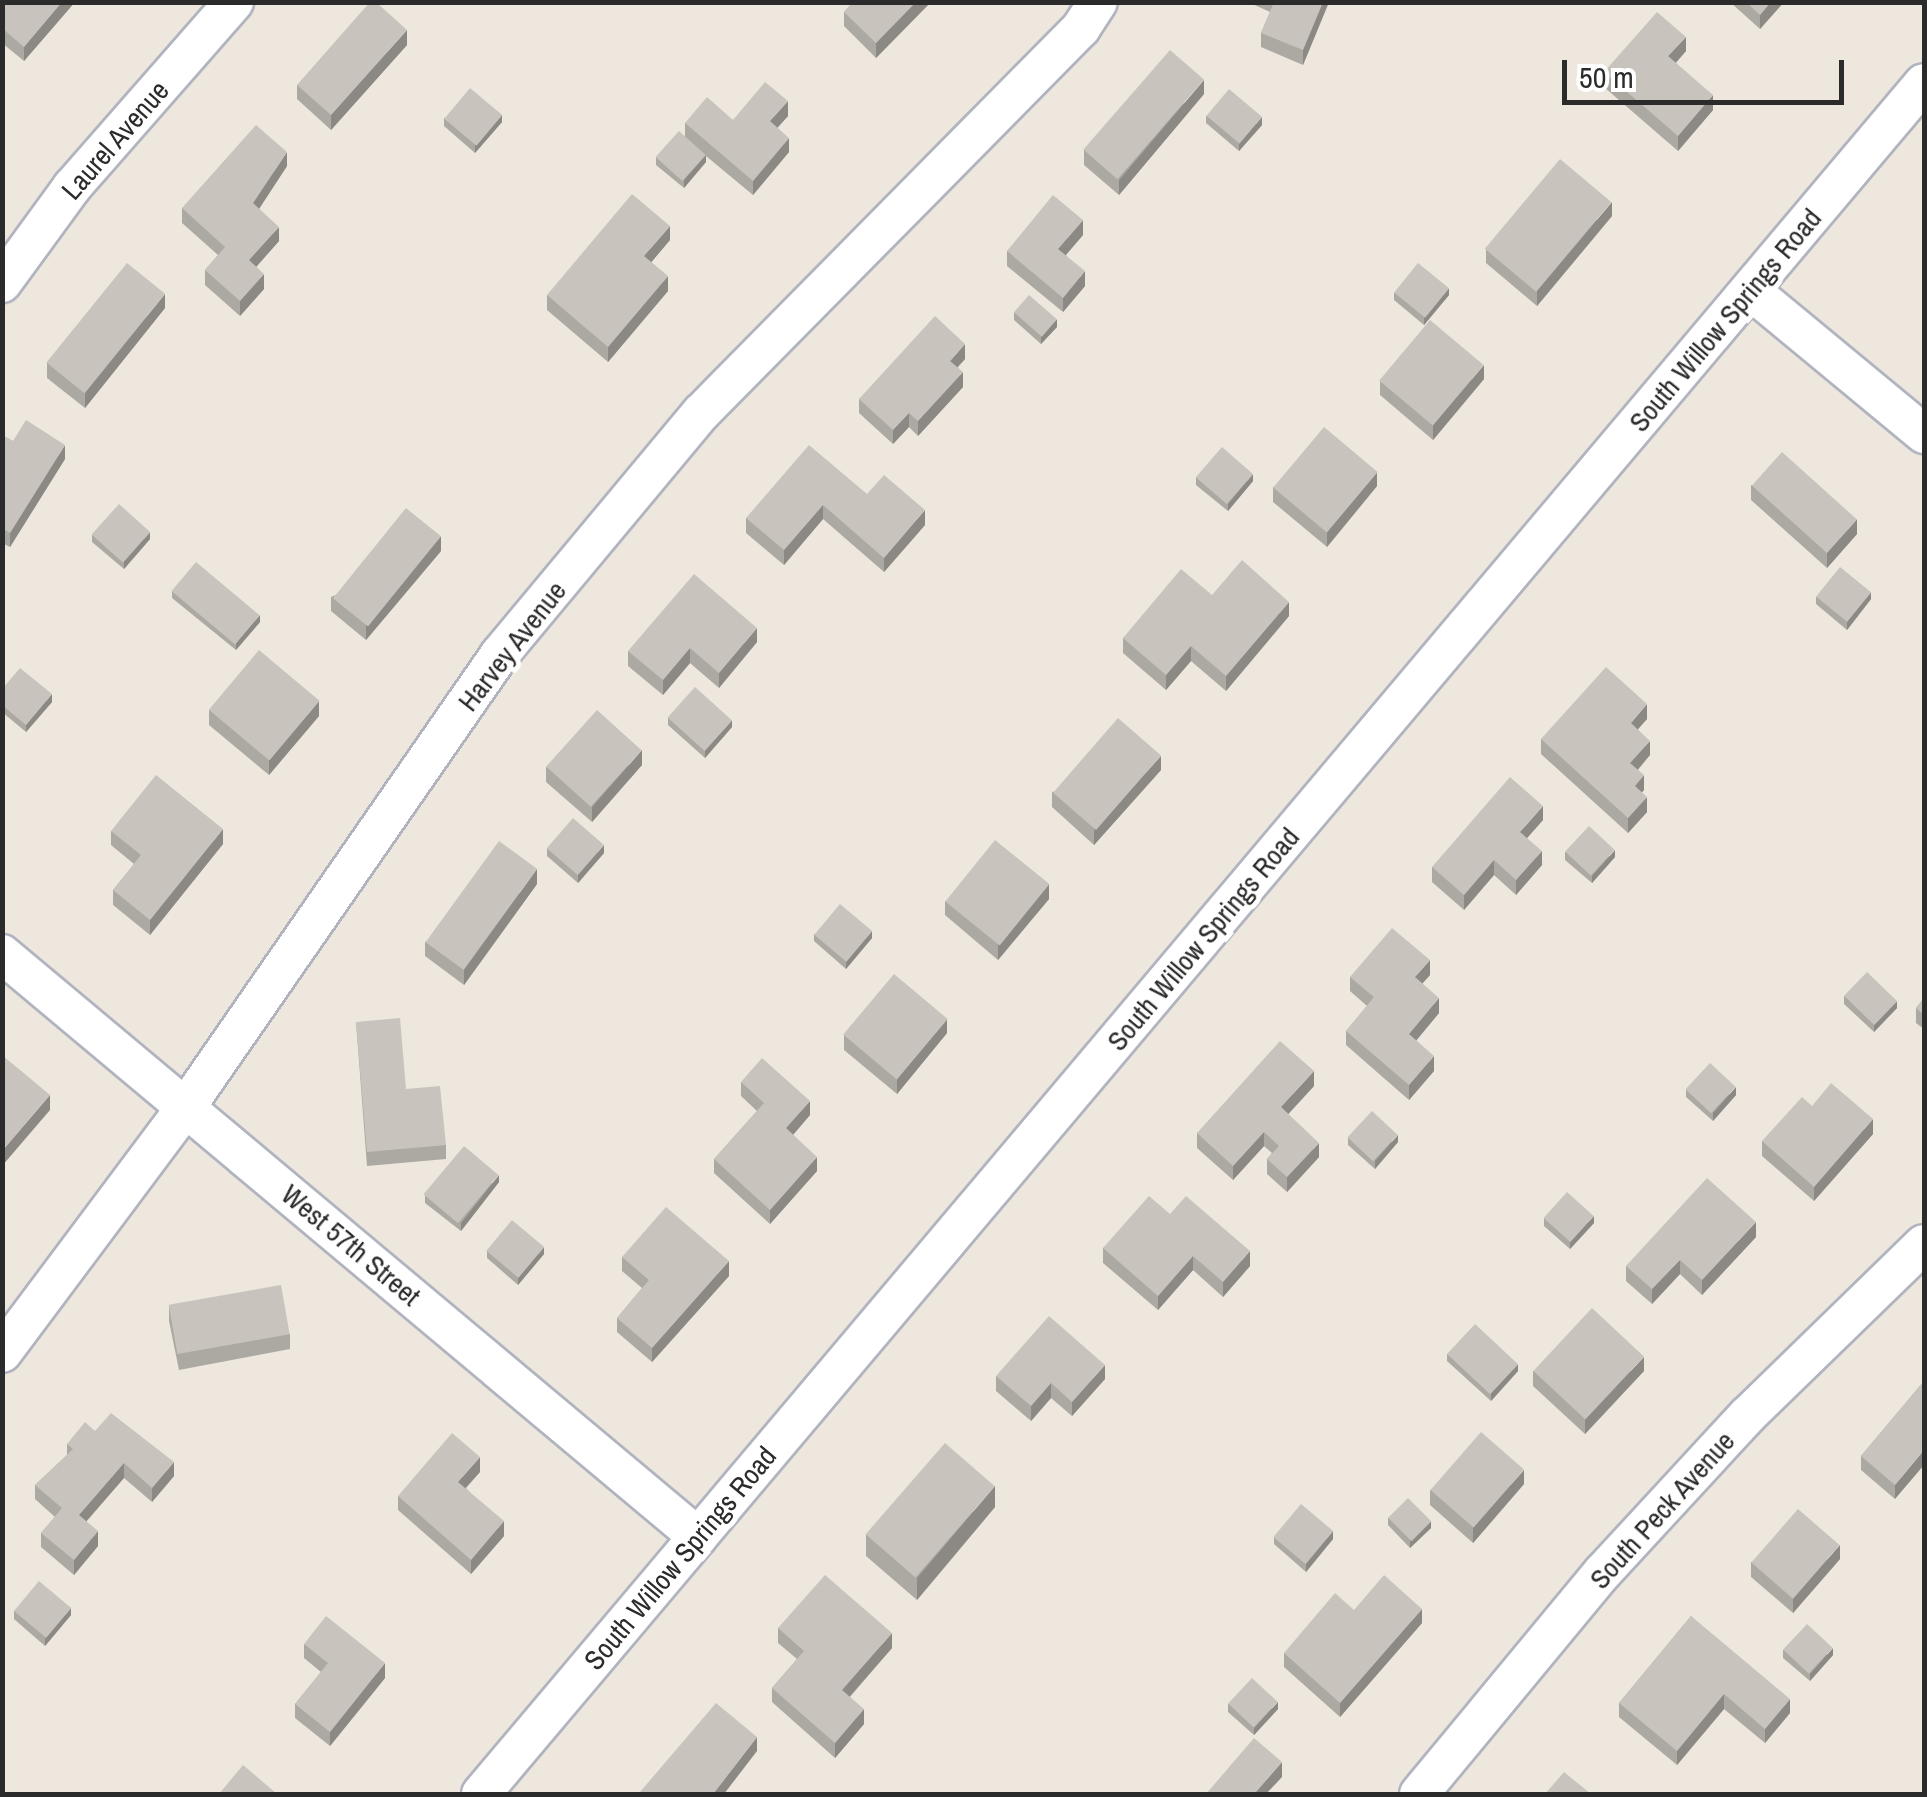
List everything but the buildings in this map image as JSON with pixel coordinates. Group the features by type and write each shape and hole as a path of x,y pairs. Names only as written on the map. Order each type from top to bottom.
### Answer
{"street":[{"name":"Laurel Avenue","path":"2,283 72,187 234,2"},
{"name":"Harvey Avenue","path":"2,1353 186,1108 513,639 701,413 1082,28 1098,2"},
{"name":"South Willow Springs Road","path":"481,1794 1924,84"},
{"path":"1750,290 1924,434"},
{"name":"West 57th Street","path":"2,954 698,1536"},
{"name":"South Peck Avenue","path":"1420,1794 1616,1558 1748,1415 1924,1244"}]}
